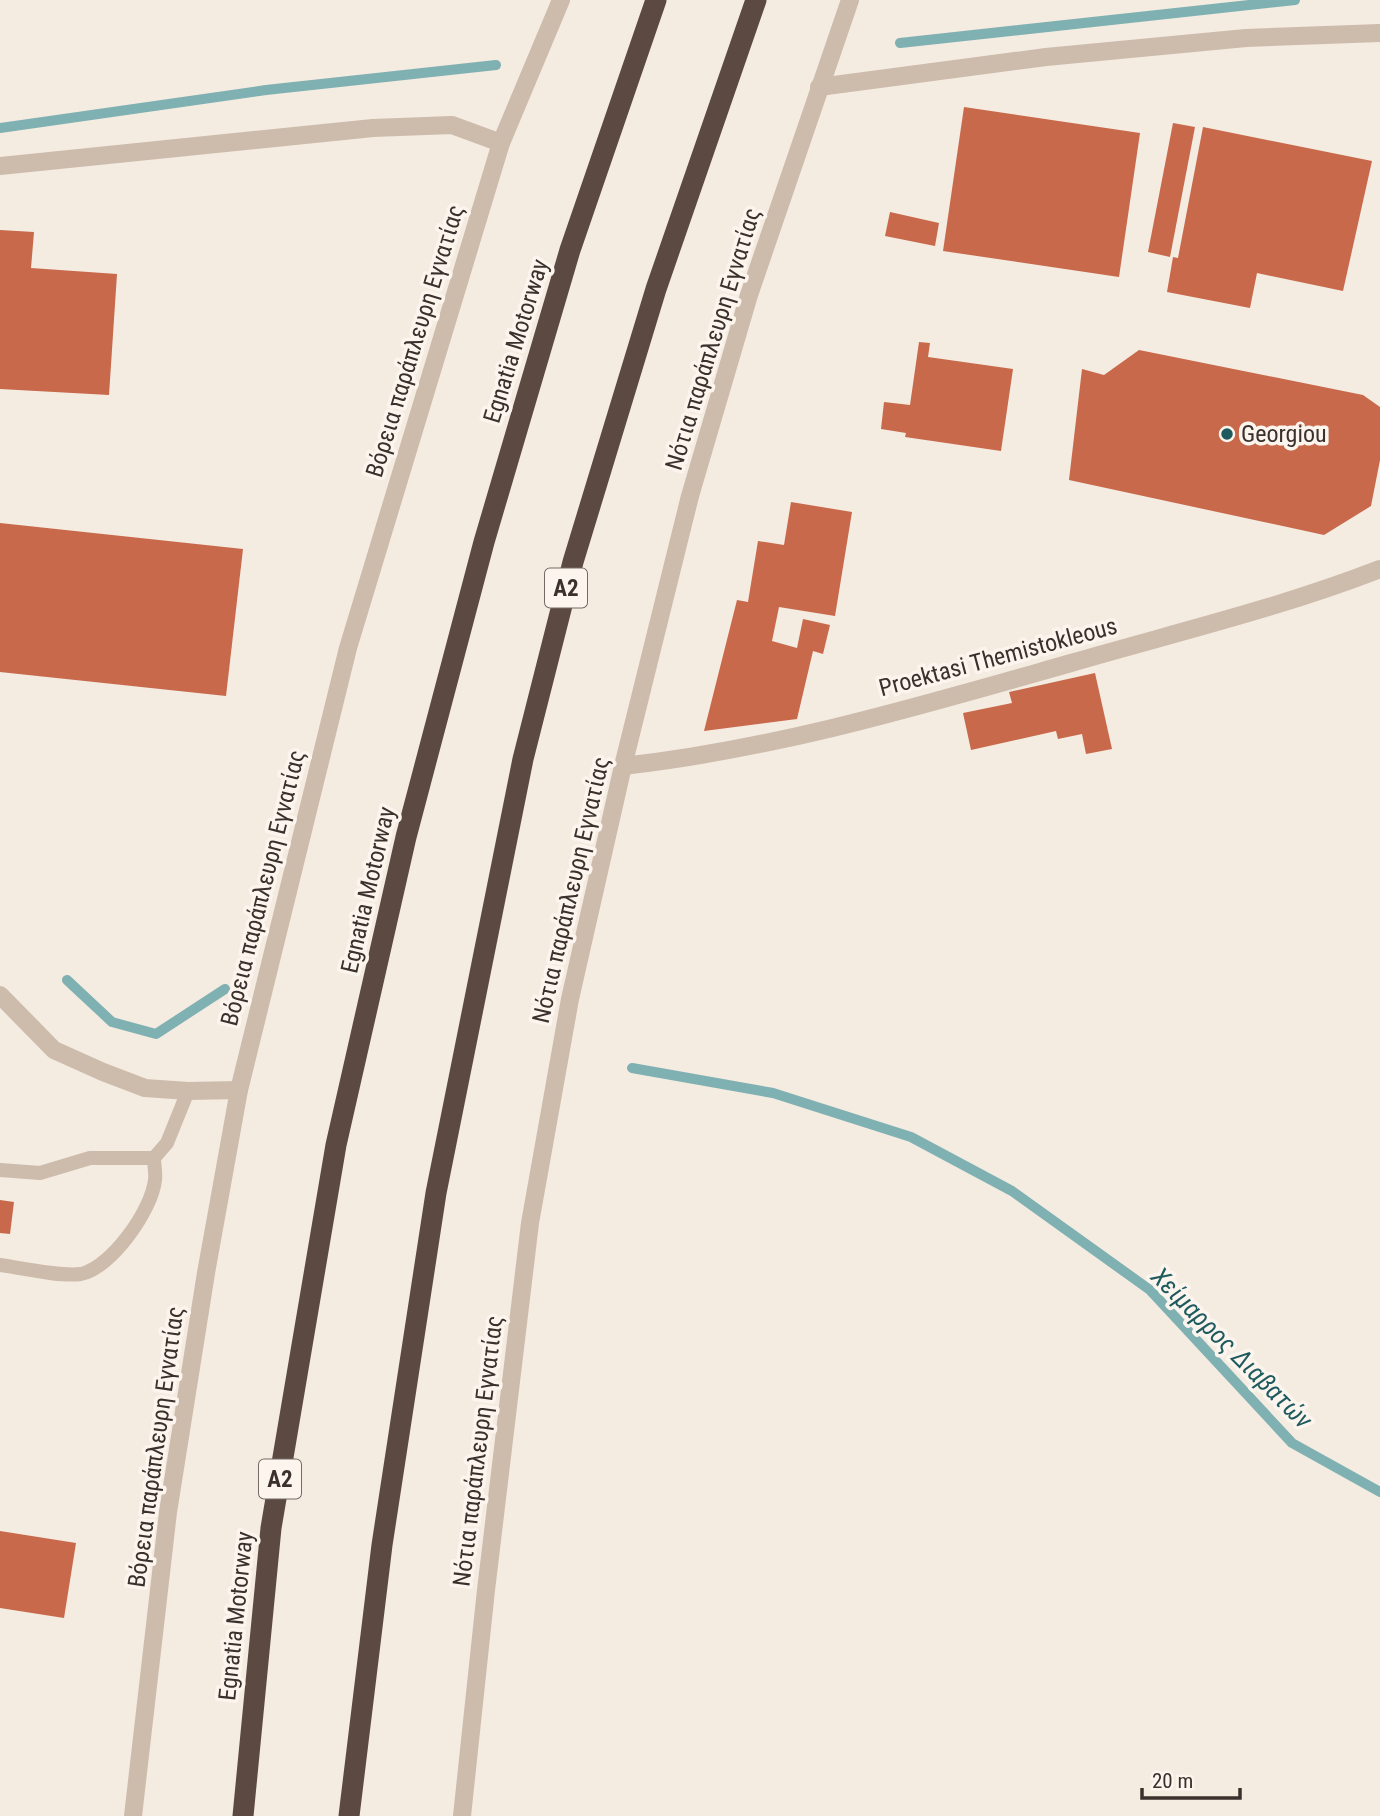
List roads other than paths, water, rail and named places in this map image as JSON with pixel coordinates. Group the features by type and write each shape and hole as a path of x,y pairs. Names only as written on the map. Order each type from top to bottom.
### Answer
{"highway":[{"name":"Egnatia Motorway","path":"243,1816 271,1528 336,1145 406,837 484,542 570,250 656,0"},
{"name":"Α2","path":"349,1816 382,1545 436,1193 523,759 573,562 656,289 756,0"}],"street":[{"name":"Βόρεια παράπλευρη Εγνατίας","path":"133,1816 168,1512 206,1273 239,1090 348,648 501,143 561,0"},
{"name":"Νότια παράπλευρη Εγνατίας","path":"462,1816 485,1590 530,1223 570,999 623,766 694,483 750,295 850,0"},
{"path":"819,87 1045,57 1246,38 1380,33"},
{"path":"0,166 373,128 452,125 501,143"},
{"name":"Proektasi Themistokleous","path":"623,766 736,750 912,707 1245,613 1380,569"},
{"path":"0,995 54,1050 145,1088 239,1090"}],"lane":[{"path":"0,1265 79,1274 98,1268 116,1251 146,1206 155,1181 154,1158 167,1143 188,1091"},
{"path":"0,1170 40,1173 90,1158 154,1158"}],"waterway":[{"name":"Χείμαρρος Διαβατών","path":"900,43 1295,0"},
{"path":"0,128 266,90 496,65"},
{"path":"67,980 112,1022 156,1034 225,989"},
{"name":"Χείμαρρος Διαβατών","path":"632,1068 773,1093 911,1137 1012,1191 1150,1290 1292,1443 1380,1492"}],"place":[{"name":"Georgiou","path":"1227,434"}]}
